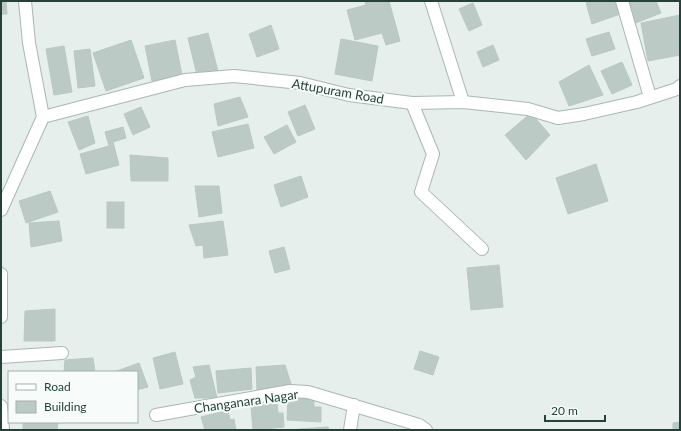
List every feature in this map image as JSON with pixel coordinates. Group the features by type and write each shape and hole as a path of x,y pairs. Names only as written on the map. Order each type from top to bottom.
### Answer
{"street":[{"path":"1,210 43,117 30,43 25,1"},
{"path":"431,1 463,102"},
{"path":"622,1 650,98"},
{"name":"Attupuram Road","path":"43,117 185,80 234,76 300,83 349,95 412,103 463,102 528,109 558,118 584,114 650,98 677,89 680,86"},
{"path":"412,103 433,154 422,192 482,249"},
{"path":"1,274 1,317"},
{"path":"1,357 62,353"},
{"name":"Changanara Nagar","path":"156,415 290,391 308,392 354,405 419,425 426,430"},
{"path":"350,430 354,405"},
{"path":"1,406 3,430"}],"building":[{"path":"1,1 6,1 7,14 1,14"},
{"path":"365,1 389,1 400,41 386,45 382,33 355,40 347,10 366,5"},
{"path":"591,1 619,1 623,13 592,24 586,3"},
{"path":"624,1 656,1 661,13 633,24"},
{"path":"473,3 482,25 469,31 459,9"},
{"path":"680,15 680,55 648,61 641,23"},
{"path":"271,25 279,49 257,57 249,34"},
{"path":"609,32 615,49 592,56 586,39"},
{"path":"208,33 218,71 197,75 188,38"},
{"path":"341,39 378,46 372,81 335,74"},
{"path":"131,40 144,78 106,91 93,53"},
{"path":"175,40 182,75 152,81 145,46"},
{"path":"493,45 499,60 483,67 477,52"},
{"path":"64,46 72,92 54,95 46,49"},
{"path":"90,49 95,86 78,88 74,51"},
{"path":"622,62 632,85 612,94 601,71"},
{"path":"589,65 603,95 569,106 559,82"},
{"path":"240,97 248,117 218,126 214,104"},
{"path":"305,105 315,129 298,136 288,112"},
{"path":"141,107 150,127 133,135 124,114"},
{"path":"531,113 550,135 526,160 505,135"},
{"path":"88,116 95,143 79,150 68,122"},
{"path":"248,124 254,148 218,157 212,132"},
{"path":"287,125 296,142 274,154 264,137"},
{"path":"123,127 126,138 113,142 119,165 86,174 80,154 109,146 105,132"},
{"path":"130,155 168,158 168,181 131,181"},
{"path":"596,164 608,201 568,214 556,178"},
{"path":"301,176 308,197 281,207 274,185"},
{"path":"195,186 219,186 222,213 199,217"},
{"path":"50,191 58,212 26,223 19,201"},
{"path":"107,202 124,202 124,228 107,228"},
{"path":"59,221 62,241 31,247 29,223"},
{"path":"223,221 228,255 204,258 203,245 196,246 189,225"},
{"path":"284,247 290,269 275,273 269,251"},
{"path":"499,265 503,307 471,310 467,268"},
{"path":"55,309 55,341 24,341 25,311"},
{"path":"420,351 439,357 433,375 414,369"},
{"path":"175,352 183,384 160,389 153,358"},
{"path":"93,358 95,371 64,371 65,360"},
{"path":"139,363 148,387 138,390 138,371 117,371"},
{"path":"209,365 217,398 195,398 190,380 196,377 193,367"},
{"path":"285,365 292,387 257,390 256,367"},
{"path":"251,368 252,389 218,393 216,371"},
{"path":"288,398 314,399 314,407 321,407 321,422 287,420"},
{"path":"277,404 278,413 283,413 284,427 253,430 251,406"},
{"path":"228,410 230,420 234,419 236,430 205,430 201,417"},
{"path":"680,422 680,430 673,430 673,423"},
{"path":"23,423 58,423 57,430 23,430"},
{"path":"328,427 329,430 287,430"}]}
